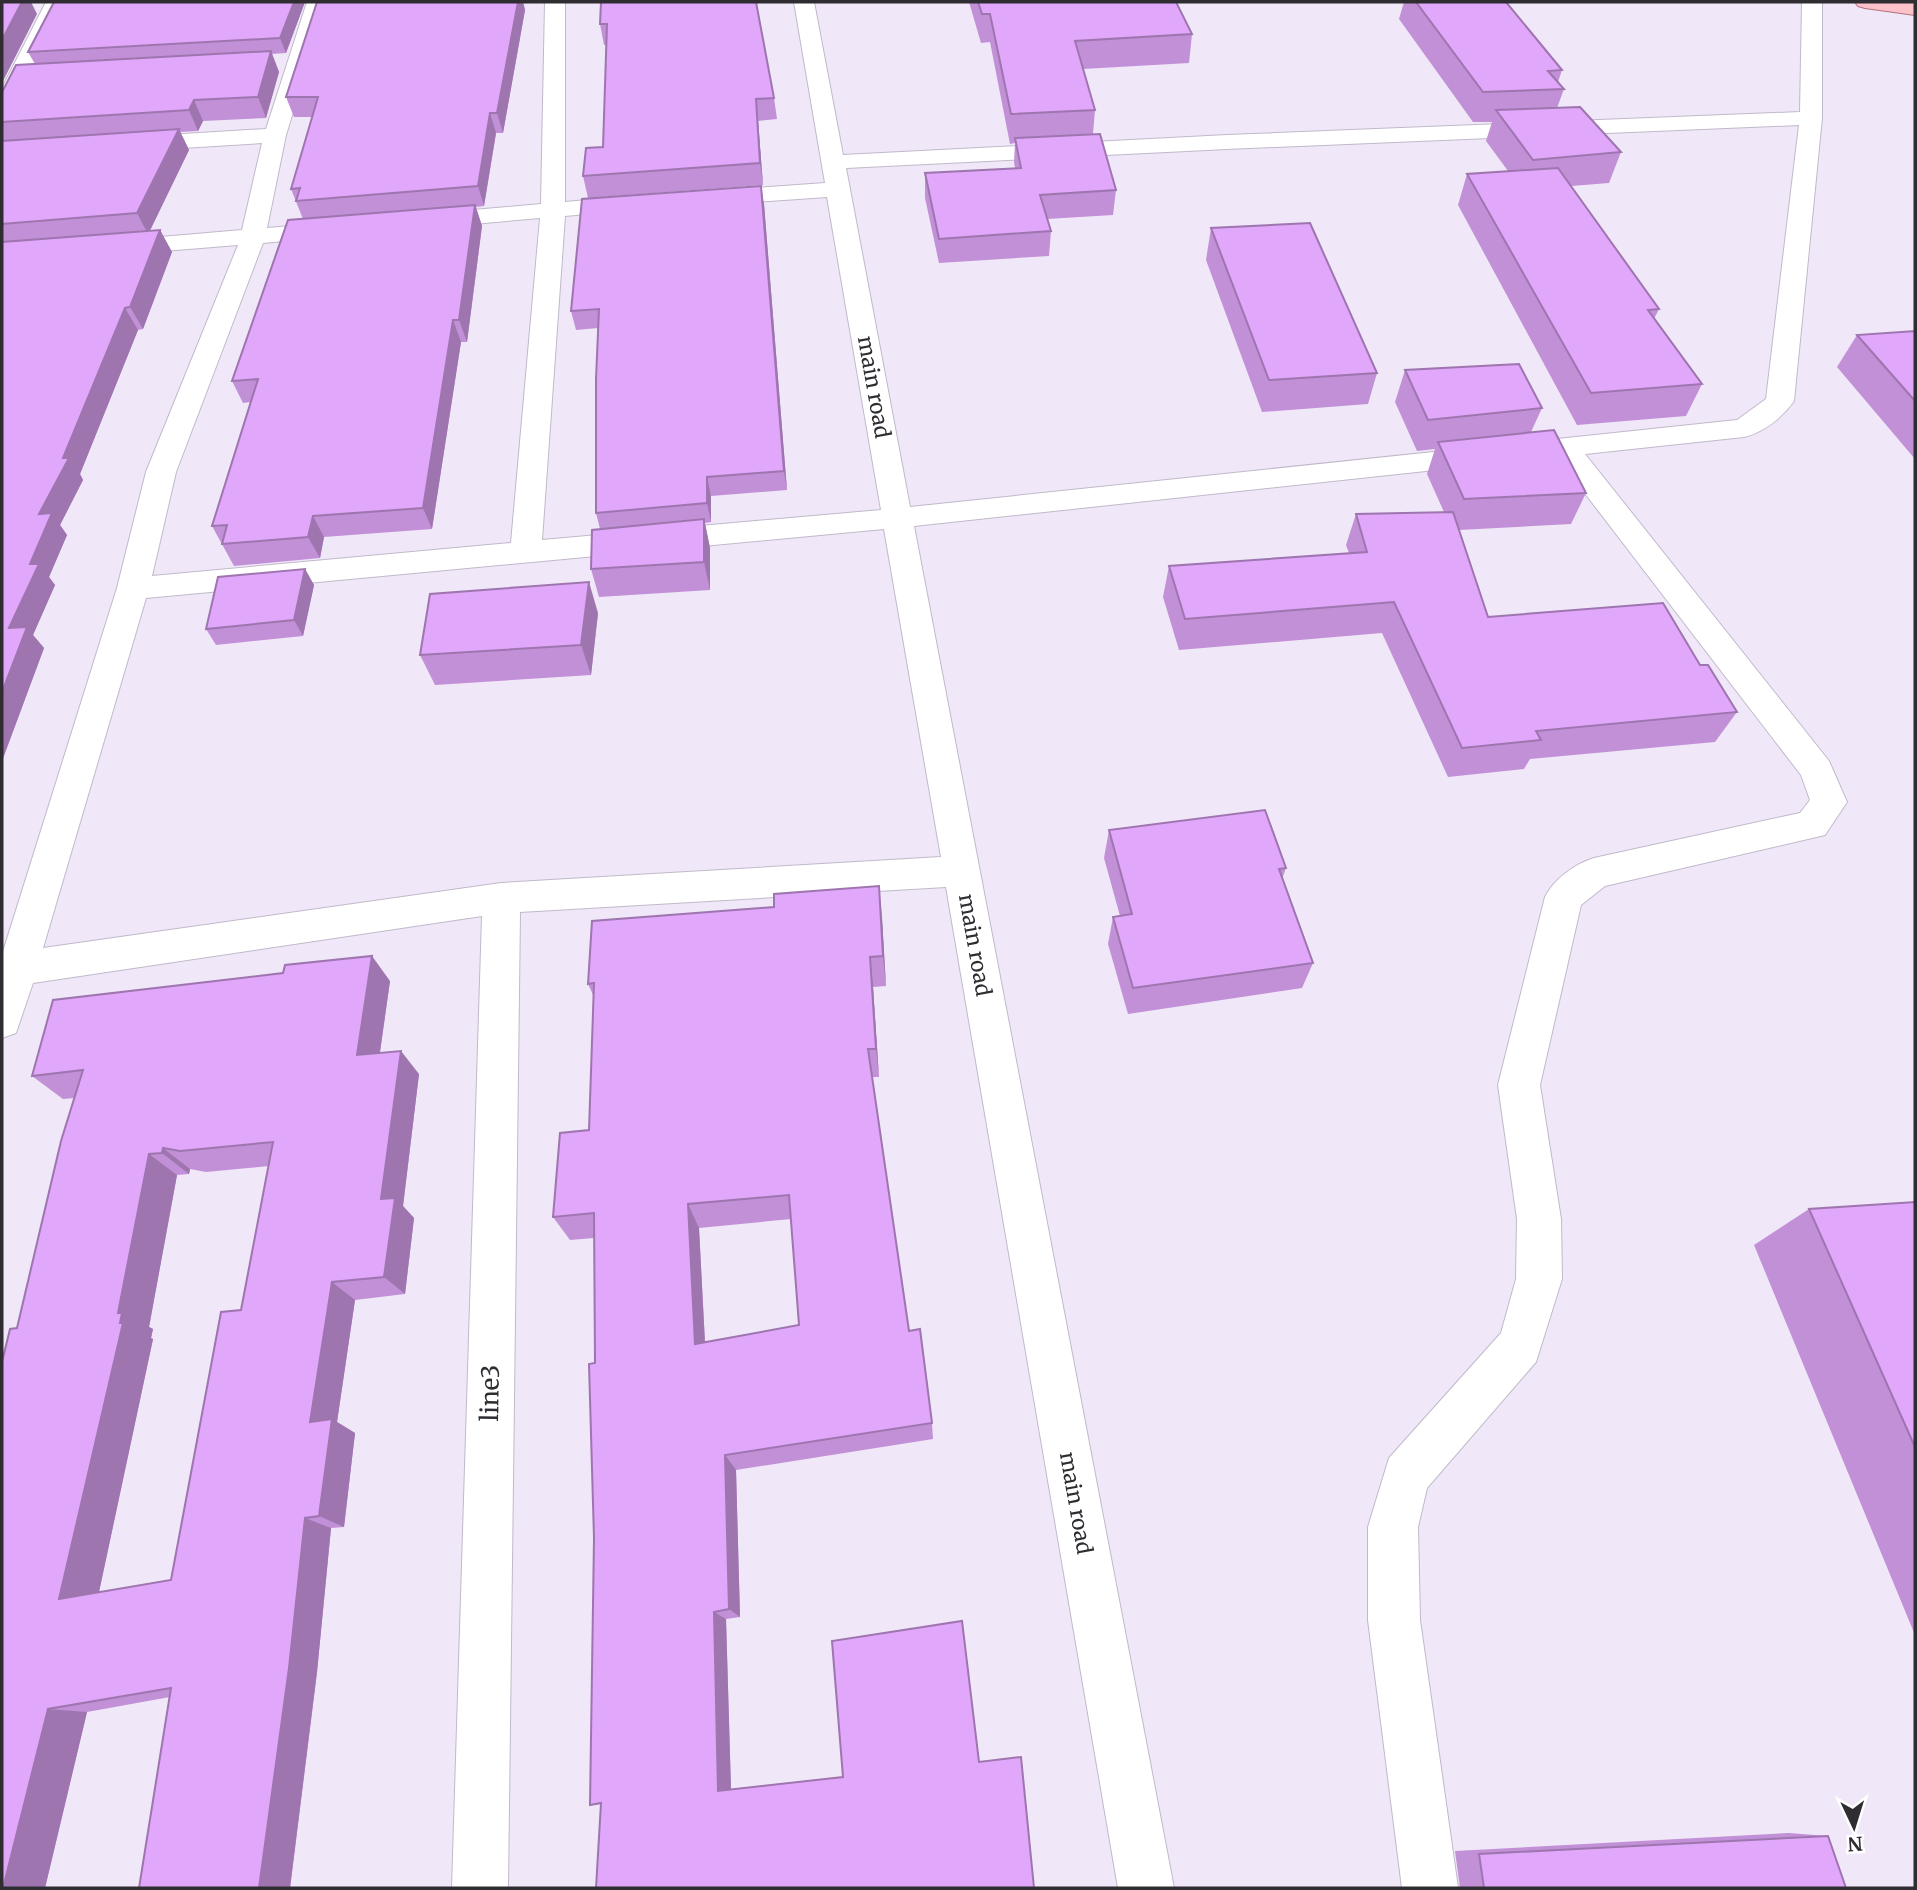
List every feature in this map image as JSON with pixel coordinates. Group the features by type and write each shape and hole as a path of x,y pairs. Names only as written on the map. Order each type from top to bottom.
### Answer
{"main road":[{"path":"1865,2 1915,9"}],"street":[{"path":"2,109 56,2"},
{"path":"2,1021 9,970 132,588 161,472 253,237 275,135 282,63 317,2"},
{"path":"526,552 553,209 555,2"},
{"name":"main road","path":"804,2 1146,1888"},
{"path":"132,588 898,518 1744,428 1764,416 1780,401 1811,118 1812,2"},
{"path":"19,77 46,75"},
{"path":"689,199 835,175 1227,142 1811,118"},
{"path":"111,146 275,135"},
{"path":"403,223 662,201"},
{"path":"94,249 362,227"},
{"path":"1430,1888 1394,1620 1393,1527 1406,1475 1520,1346 1539,1279 1539,1219 1519,1085 1564,897 1594,873 1812,825 1829,802 1817,770 1566,449"},
{"path":"9,970 500,898 962,871"},
{"name":"line3","path":"480,1888 500,898"}],"building":[{"path":"2,2 22,2 2,40"},
{"path":"54,2 294,2 280,38 28,52"},
{"path":"317,2 518,2 497,113 490,113 478,186 296,201 300,188 291,189 318,97 286,97"},
{"path":"601,2 756,2 774,98 756,99 760,163 583,176 586,148 603,147 607,24 600,24"},
{"path":"978,2 1176,2 1192,34 1075,41 1095,110 1011,114 990,14 982,14"},
{"path":"1416,2 1506,2 1562,70 1548,71 1564,89 1483,92"},
{"path":"271,51 258,97 194,100 189,110 2,122 2,92 16,65"},
{"path":"1580,107 1621,152 1533,160 1496,110"},
{"path":"179,129 137,213 2,224 2,141"},
{"path":"1100,134 1116,190 1040,195 1051,231 939,239 925,173 1021,168 1015,138"},
{"path":"1558,168 1659,309 1648,310 1702,384 1591,393 1467,174"},
{"path":"761,186 784,471 707,477 707,503 596,513 599,309 571,311 582,199"},
{"path":"475,205 459,320 453,320 423,508 313,516 308,537 222,544 227,525 212,526 258,379 232,381 288,220"},
{"path":"1310,223 1377,373 1269,380 1211,228"},
{"path":"160,230 130,307 125,308 63,458 69,458 39,514 52,513 30,564 39,564 9,628 27,627 2,692 2,242"},
{"path":"1915,331 1915,401 1857,335"},
{"path":"1519,364 1542,408 1428,420 1405,370"},
{"path":"1554,430 1586,493 1464,499 1438,442"},
{"path":"1453,512 1488,617 1663,603 1700,665 1708,665 1737,712 1536,731 1541,740 1462,748 1394,602 1185,619 1169,566 1367,552 1356,514"},
{"path":"704,519 704,562 591,569 592,530"},
{"path":"305,569 294,620 206,629 218,577"},
{"path":"589,582 581,645 420,655 430,594"},
{"path":"1265,810 1286,868 1279,869 1313,963 1133,988 1113,917 1132,914 1109,830"},
{"path":"879,886 883,956 870,957 876,1049 868,1049 909,1331 920,1329 932,1423 725,1455 729,1609 714,1612 718,1791 843,1777 832,1641 962,1621 979,1762 1021,1757 1034,1888 596,1888 601,1803 590,1805 594,1538 589,1364 595,1363 594,1213 553,1217 560,1133 589,1130 594,983 588,984 592,921 774,907 774,894","holes":["789,1195 799,1325 695,1344 688,1204"]},
{"path":"372,956 357,1055 401,1051 381,1199 395,1198 384,1277 332,1282 310,1422 332,1419 319,1516 305,1518 289,1668 259,1888 139,1888 171,1688 48,1709 2,1888 2,1362 10,1329 17,1328 61,1141 83,1070 32,1076 53,1000 283,973 285,965","holes":["273,1142 241,1310 221,1312 171,1580 59,1599 123,1323 120,1323 122,1313 118,1313 149,1154 162,1153 163,1148 180,1151"]},
{"path":"1915,1202 1915,1447 1809,1209"},
{"path":"1828,1836 1846,1888 1484,1888 1479,1854"}]}
